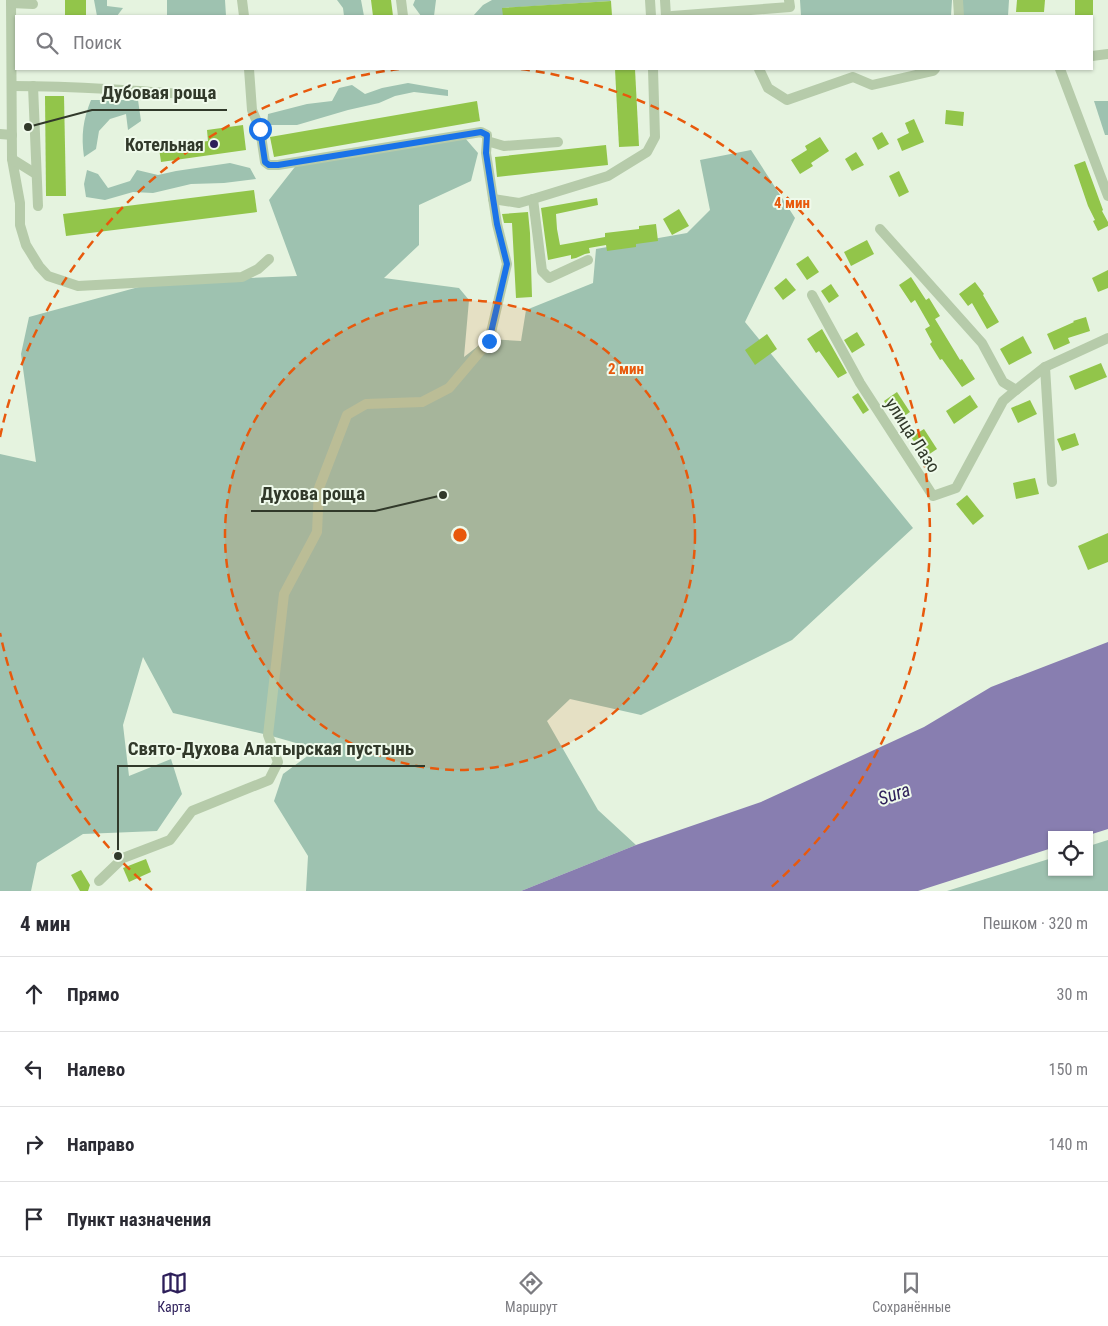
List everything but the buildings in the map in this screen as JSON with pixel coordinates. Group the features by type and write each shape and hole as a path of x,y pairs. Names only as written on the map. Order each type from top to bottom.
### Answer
{"street":[{"path":"242,0 244,15"},
{"path":"401,0 403,15"},
{"path":"650,0 651,15"},
{"path":"665,0 666,15"},
{"path":"697,15 748,13 790,8 789,0"},
{"path":"958,0 959,15"},
{"path":"33,4 11,1 12,160 20,203 20,225 26,245 39,266 48,276 78,286 242,277 258,269 269,259"},
{"path":"1093,56 1108,54"},
{"path":"100,881 123,858 170,840 192,812 269,780 278,762 268,735 284,594 318,532 319,488 346,415 366,404 422,402 449,388 489,341 507,264 493,199 486,153 487,135 481,132 269,165 265,162 260,129 252,110 248,70"},
{"path":"493,199 519,203 533,199 608,176 647,152 655,137 653,70"},
{"path":"759,70 768,88 788,100 853,77 872,85 933,70"},
{"path":"1060,70 1108,196"},
{"path":"12,86 208,96"},
{"path":"33,86 38,206"},
{"path":"0,134 12,135"},
{"path":"487,141 504,146 558,142"},
{"path":"12,160 36,174"},
{"path":"533,199 542,271 549,278 588,260"},
{"path":"880,229 982,343 1003,382 1016,390"},
{"name":"улица Лазо","path":"812,295 860,383 933,496 956,488 1003,401 1044,367 1108,338"},
{"path":"1044,367 1052,482"}],"green space":[{"path":"94,0 107,0 107,6 123,8 118,15 97,15"},
{"path":"167,0 225,0 226,15 167,15"},
{"path":"337,0 361,0 364,15 344,15 343,8"},
{"path":"415,0 436,0 434,15 420,15 413,5"},
{"path":"492,0 611,1 503,8 503,15 474,15 483,5"},
{"path":"800,0 952,0 951,15 801,15"},
{"path":"958,0 1009,0 1008,15 959,15"},
{"path":"408,83 448,90 448,96 414,92 297,125 267,125 268,114 307,104 332,101 339,88 352,85 365,94 382,88"},
{"path":"91,100 138,100 141,121 128,130 126,114 110,119 99,131 96,149 84,157 83,128"},
{"path":"1094,101 1108,101 1108,135 1105,135"},
{"path":"465,138 478,153 471,181 419,205 419,245 384,278 459,288 469,300 464,357 487,339 521,341 526,310 593,283 596,249 687,233 710,210 700,160 751,150 795,218 745,322 913,528 792,640 641,715 570,699 547,721 598,810 636,845 521,891 306,891 308,856 274,801 283,774 317,749 268,735 173,713 143,657 123,725 129,776 171,759 182,794 157,831 83,834 37,863 31,891 0,891 0,454 36,462 21,354 29,317 157,282 297,276 269,200 298,163"},
{"path":"230,163 250,168 256,179 224,183 191,184 153,193 133,192 105,200 86,197 84,184 87,170 98,174 108,188 130,181 137,170 158,175"},
{"path":"1108,840 1108,891 947,891 1048,859 1048,876 1093,876 1093,845"}],"water":[{"name":"Sura","path":"1108,642 1108,829 1093,834 1093,831 1048,831 1048,849 918,891 521,891 636,845 761,802 924,727 991,687"}],"place":[{"name":"Дубовая роща","path":"28,127"},
{"name":"Котельная","path":"214,144"},
{"name":"Духова роща","path":"443,495"},
{"name":"Свято-Духова Алатырская пустынь","path":"118,856"}],"route":[{"path":"260,129 265,162 269,165 481,132 487,135 486,153 493,199 507,264 489,341"}]}
